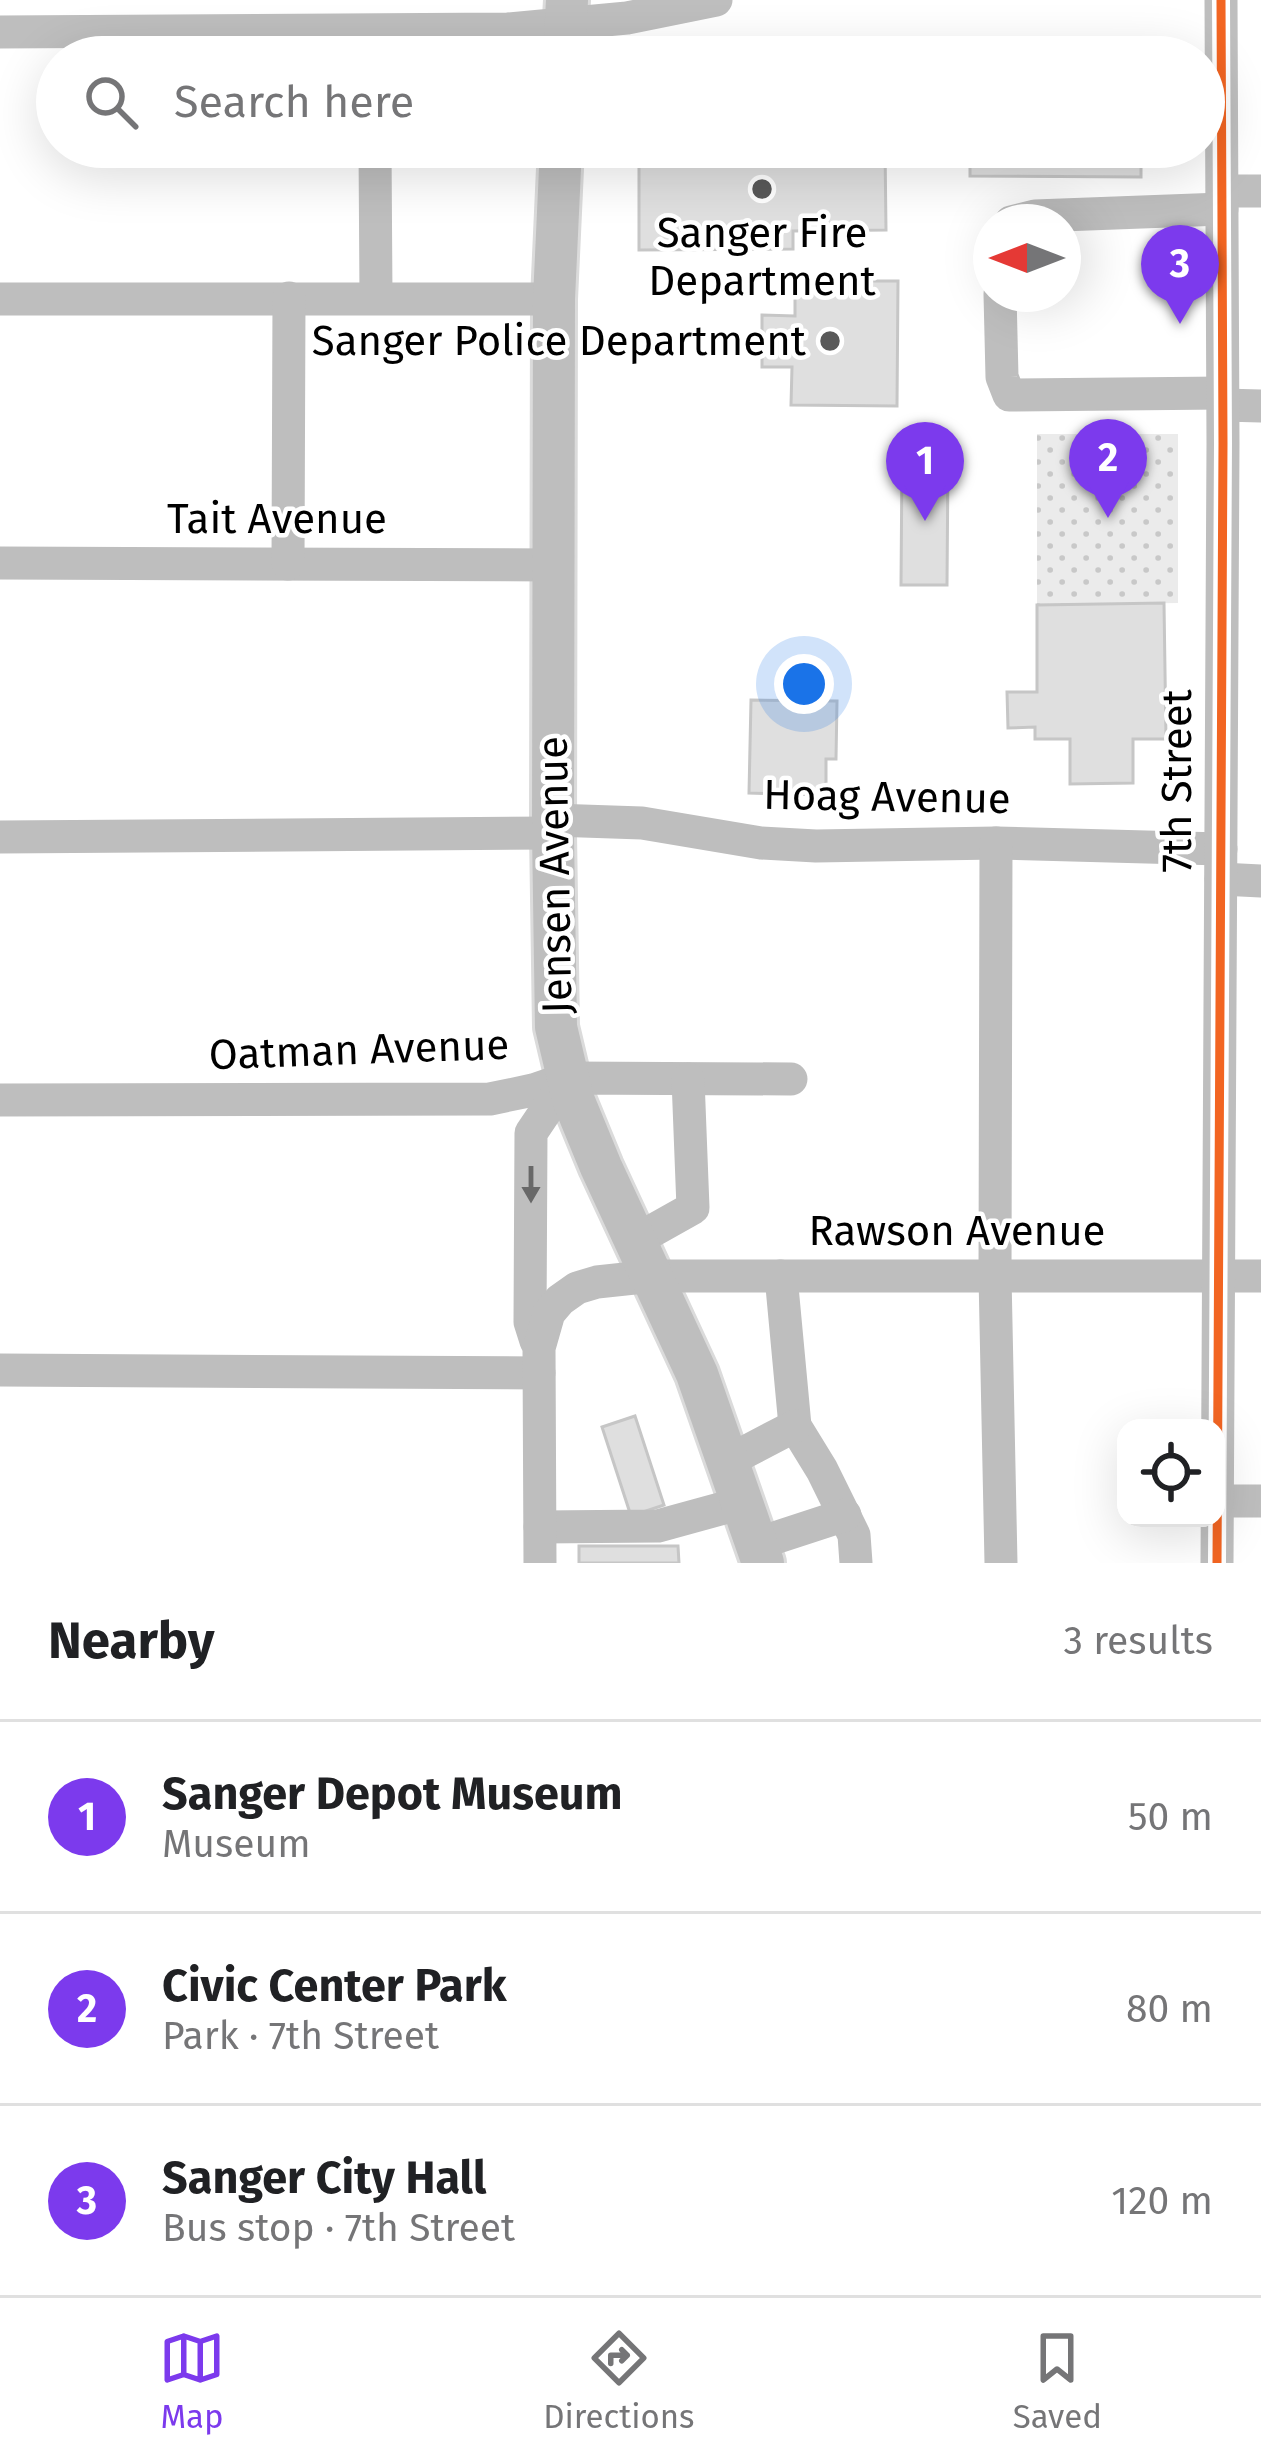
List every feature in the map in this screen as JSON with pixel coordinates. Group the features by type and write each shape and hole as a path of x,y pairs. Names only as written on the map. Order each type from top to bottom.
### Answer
{"main road":[{"name":"Jensen Avenue","path":"560,168 554,299 553,1001 573,1099 698,1374 759,1553"}],"street":[{"path":"464,36 566,27 716,0"},
{"name":"7th Street","path":"1221,0 1221,36"},
{"path":"0,32 125,36"},
{"path":"375,168 376,297"},
{"name":"7th Street","path":"1219,1419 1223,168"},
{"path":"1081,212 1223,200 1261,191"},
{"path":"288,564 289,298"},
{"path":"0,299 554,299"},
{"path":"1000,312 1002,376 1009,394 1223,399 1261,406"},
{"name":"Tait Avenue","path":"0,563 554,566"},
{"name":"Hoag Avenue","path":"0,837 642,823 761,843 996,843 1221,864 1261,881"},
{"path":"996,843 1000,1563"},
{"path":"540,1563 539,1361 530,1322 531,1133 568,1078"},
{"name":"Oatman Avenue","path":"0,1100 490,1100 568,1078 791,1079"},
{"path":"644,1258 693,1208 688,1078"},
{"name":"Rawson Avenue","path":"539,1361 549,1313 577,1288 644,1258 781,1276 1261,1276"},
{"path":"781,1276 795,1426 854,1535 856,1563"},
{"path":"0,1370 539,1361"},
{"path":"728,1461 795,1426"},
{"path":"1225,1501 1261,1501"},
{"path":"540,1527 658,1526 742,1503"},
{"path":"759,1553 845,1515"},
{"name":"7th Street","path":"1217,1563 1218,1527"}],"shaded area":[{"path":"1037,434 1178,434 1178,603 1037,605"}],"building":[{"name":"Sanger Fire Department","path":"639,168 885,168 886,230 793,231 793,249 639,250"},
{"path":"970,168 1141,168 1141,177 970,176"},
{"name":"Sanger Police Department","path":"795,281 898,281 897,406 791,405 792,367 762,367 762,315 795,316"},
{"path":"902,458 948,458 947,585 901,585"},
{"path":"1164,603 1166,739 1133,739 1133,783 1070,784 1070,739 1035,739 1035,727 1008,728 1007,692 1037,692 1037,605"},
{"path":"751,700 837,701 836,759 826,759 826,795 749,793"},
{"path":"635,1416 664,1505 631,1516 602,1427"},
{"path":"579,1546 678,1546 679,1563 579,1563"}],"transit line":[{"path":"1221,0 1221,36"},
{"path":"1217,1563 1222,168"}],"place":[{"name":"Sanger Fire Department","path":"762,189"},
{"name":"Sanger City Hall","path":"1180,324"},
{"name":"Sanger Police Department","path":"830,341"},
{"name":"Civic Center Park","path":"1108,518"},
{"name":"Sanger Depot Museum","path":"925,521"}]}
